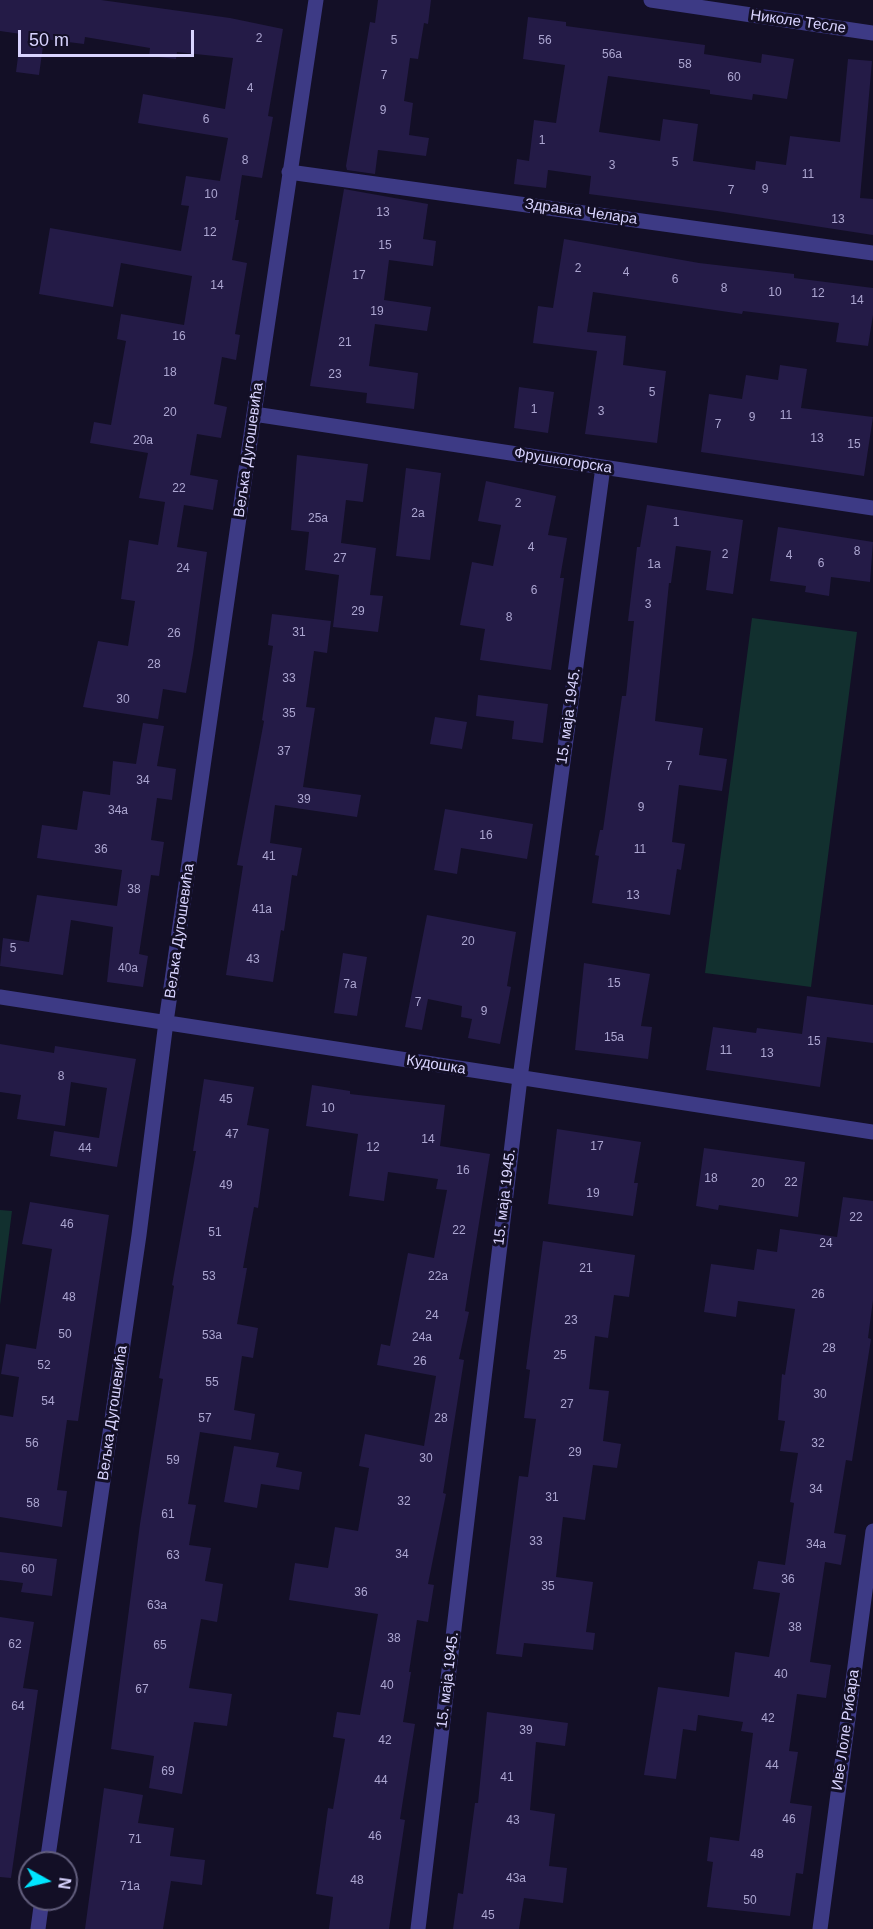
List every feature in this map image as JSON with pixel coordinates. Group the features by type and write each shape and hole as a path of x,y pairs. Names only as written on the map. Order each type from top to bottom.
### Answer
{"street":[{"name":"Вељка Дугошевића","path":"49,1851 139,1235 166,1022 316,0"},
{"name":"Николе Тесле","path":"651,0 873,33"},
{"name":"Здравка Челара","path":"289,172 873,253"},
{"name":"Фрушкогорска","path":"254,414 873,508"},
{"name":"15. маја 1945.","path":"418,1929 520,1078 603,467"},
{"name":"Кудошка","path":"0,997 873,1132"},
{"name":"Иве Лоле Рибара","path":"820,1929 873,1531"},
{"path":"38,1929 40,1911"}],"green space":[{"path":"752,618 857,632 811,987 705,973"},
{"path":"0,1210 12,1211 0,1305"}],"building":[{"path":"0,0 101,0 230,18 283,29 268,116 273,117 262,178 242,175 235,220 239,220 232,260 247,263 235,334 240,335 236,360 222,357 214,404 227,407 221,438 197,434 190,475 218,480 213,510 184,505 177,547 207,552 186,693 163,689 158,719 83,707 98,641 128,646 135,601 121,599 129,540 158,545 165,502 139,498 148,453 90,443 94,422 111,425 126,341 117,339 121,314 184,325 192,276 121,263 113,307 39,294 50,228 181,251 189,206 181,205 186,176 220,181 228,138 138,123 143,94 225,109 233,58 177,52 176,59 149,56 150,48 85,37 84,44 44,39 39,75 16,72 21,34 0,31"},
{"path":"378,0 431,0 428,24 424,23 418,59 410,58 404,101 413,103 409,135 429,138 426,156 378,150 375,174 347,170 346,166 370,22 375,23"},
{"path":"528,17 566,22 566,26 705,45 704,54 761,63 762,54 794,59 787,99 753,94 752,100 710,94 710,90 608,76 599,132 660,141 663,119 698,124 693,161 755,170 756,161 786,165 790,136 840,142 848,59 872,61 860,198 873,199 873,235 589,194 591,176 548,170 546,188 514,184 517,159 529,161 534,120 556,123 565,65 523,59"},
{"path":"344,189 428,204 423,239 436,241 433,266 389,260 384,300 431,307 427,331 375,324 369,366 418,373 414,409 366,403 367,393 310,386"},
{"path":"564,239 699,263 794,274 794,278 873,288 873,315 868,346 836,342 839,323 743,311 742,314 593,292 587,332 626,336 623,365 666,371 657,443 585,434 597,351 533,343 538,306 553,308"},
{"path":"780,365 807,369 801,408 873,417 864,476 701,452 709,394 742,399 746,375 778,380"},
{"path":"519,387 554,392 548,433 514,428"},
{"path":"297,455 368,464 363,502 346,500 341,543 376,548 370,595 383,596 378,632 333,627 339,575 305,570 309,532 291,530"},
{"path":"406,468 441,473 430,560 396,556"},
{"path":"486,481 556,496 548,535 567,538 560,578 564,578 551,670 480,660 485,629 460,625 472,562 493,566 501,525 478,521"},
{"path":"647,505 743,520 733,594 706,590 711,551 676,546 671,583 669,583 655,721 703,728 699,755 727,759 722,791 679,785 672,842 685,844 681,870 677,869 670,915 592,903 599,856 595,855 600,830 603,830 622,696 626,696 634,621 628,621 637,547 640,547"},
{"path":"778,527 873,542 870,582 831,577 829,596 805,592 806,586 770,581"},
{"path":"272,614 331,621 327,653 314,651 306,707 315,708 303,787 361,795 357,817 275,805 270,843 302,848 297,876 292,875 284,931 281,930 273,982 226,975 243,866 237,865 264,721 262,720 273,646 268,645"},
{"path":"478,695 548,704 543,743 512,739 514,721 476,716"},
{"path":"435,717 467,722 462,749 430,744"},
{"path":"143,723 164,726 157,766 176,769 172,800 157,798 151,840 164,842 159,876 151,875 139,954 148,956 143,987 107,982 113,927 71,920 63,975 0,966 3,938 29,942 37,895 117,906 122,870 37,858 42,825 77,830 83,791 110,795 113,761 136,764"},
{"path":"445,809 533,824 527,859 461,848 457,874 434,870"},
{"path":"427,915 516,932 507,986 511,987 500,1044 468,1038 472,1019 461,1017 462,1006 428,999 422,1030 405,1027"},
{"path":"343,953 367,957 357,1016 334,1013"},
{"path":"584,963 650,974 641,1026 652,1027 648,1059 575,1050"},
{"path":"807,996 873,1005 873,1043 827,1037 820,1087 706,1070 713,1027 756,1033 757,1028 802,1034"},
{"path":"0,1044 54,1053 55,1046 136,1059 117,1167 50,1156 54,1131 99,1138 107,1088 71,1082 65,1126 17,1119 21,1095 0,1092"},
{"path":"204,1079 254,1087 247,1125 269,1129 258,1208 254,1207 243,1268 247,1268 237,1324 258,1328 253,1358 242,1356 234,1410 255,1414 251,1440 200,1432 188,1504 196,1505 189,1545 211,1548 205,1581 223,1584 217,1622 201,1619 189,1688 232,1694 227,1726 194,1722 182,1794 149,1788 154,1756 111,1749 140,1524 163,1379 159,1378 174,1286 172,1285 196,1151 193,1151"},
{"path":"312,1085 350,1091 350,1094 445,1105 440,1146 490,1154 465,1311 469,1312 459,1359 464,1360 443,1493 446,1494 428,1584 434,1585 428,1622 417,1620 409,1672 411,1672 403,1722 415,1724 400,1819 405,1820 389,1929 329,1929 333,1897 316,1894 328,1808 333,1809 345,1739 333,1737 337,1712 360,1715 378,1614 289,1600 295,1563 328,1568 335,1527 358,1531 369,1468 359,1466 365,1434 424,1446 436,1376 377,1365 381,1344 390,1346 408,1253 434,1258 447,1190 436,1189 438,1179 388,1172 384,1201 349,1196 358,1134 306,1126"},
{"path":"557,1129 641,1142 634,1183 638,1183 633,1216 548,1204"},
{"path":"704,1148 805,1162 798,1217 719,1205 718,1210 696,1206"},
{"path":"843,1197 873,1201 873,1300 868,1338 871,1339 852,1461 846,1460 834,1533 846,1535 841,1565 825,1562 810,1662 831,1665 826,1698 797,1694 789,1751 798,1752 790,1803 812,1806 803,1874 796,1873 790,1916 707,1907 713,1862 707,1861 710,1837 739,1841 753,1733 741,1731 743,1722 698,1715 696,1731 683,1729 676,1779 644,1775 658,1687 729,1697 735,1652 769,1657 780,1593 753,1589 758,1561 785,1565 794,1503 790,1502 798,1453 780,1451 785,1421 778,1420 782,1374 785,1375 795,1309 738,1301 736,1317 704,1312 711,1264 754,1270 757,1249 777,1252 780,1229 837,1237"},
{"path":"30,1202 109,1215 78,1421 67,1420 57,1490 67,1491 62,1527 0,1517 0,1415 13,1417 19,1377 1,1374 6,1344 36,1349 52,1249 22,1244"},
{"path":"543,1241 635,1255 629,1297 614,1295 608,1338 595,1336 589,1389 609,1391 603,1441 621,1444 617,1468 593,1465 585,1520 563,1517 556,1577 593,1582 586,1632 595,1633 593,1650 524,1643 522,1657 496,1654 519,1476 528,1477 536,1419 524,1418 530,1370 526,1369"},
{"path":"234,1446 279,1453 276,1467 302,1472 299,1490 261,1484 257,1508 224,1502"},
{"path":"0,1552 57,1559 52,1596 21,1592 23,1583 0,1580"},
{"path":"0,1617 34,1622 23,1688 38,1690 11,1878 0,1877"},
{"path":"487,1712 568,1723 565,1746 536,1742 530,1810 555,1814 549,1866 567,1868 563,1903 524,1898 519,1929 453,1929 458,1893 463,1894 475,1803 478,1803"},
{"path":"104,1788 143,1795 138,1823 174,1828 170,1856 205,1860 202,1885 171,1881 163,1929 85,1929"}]}
